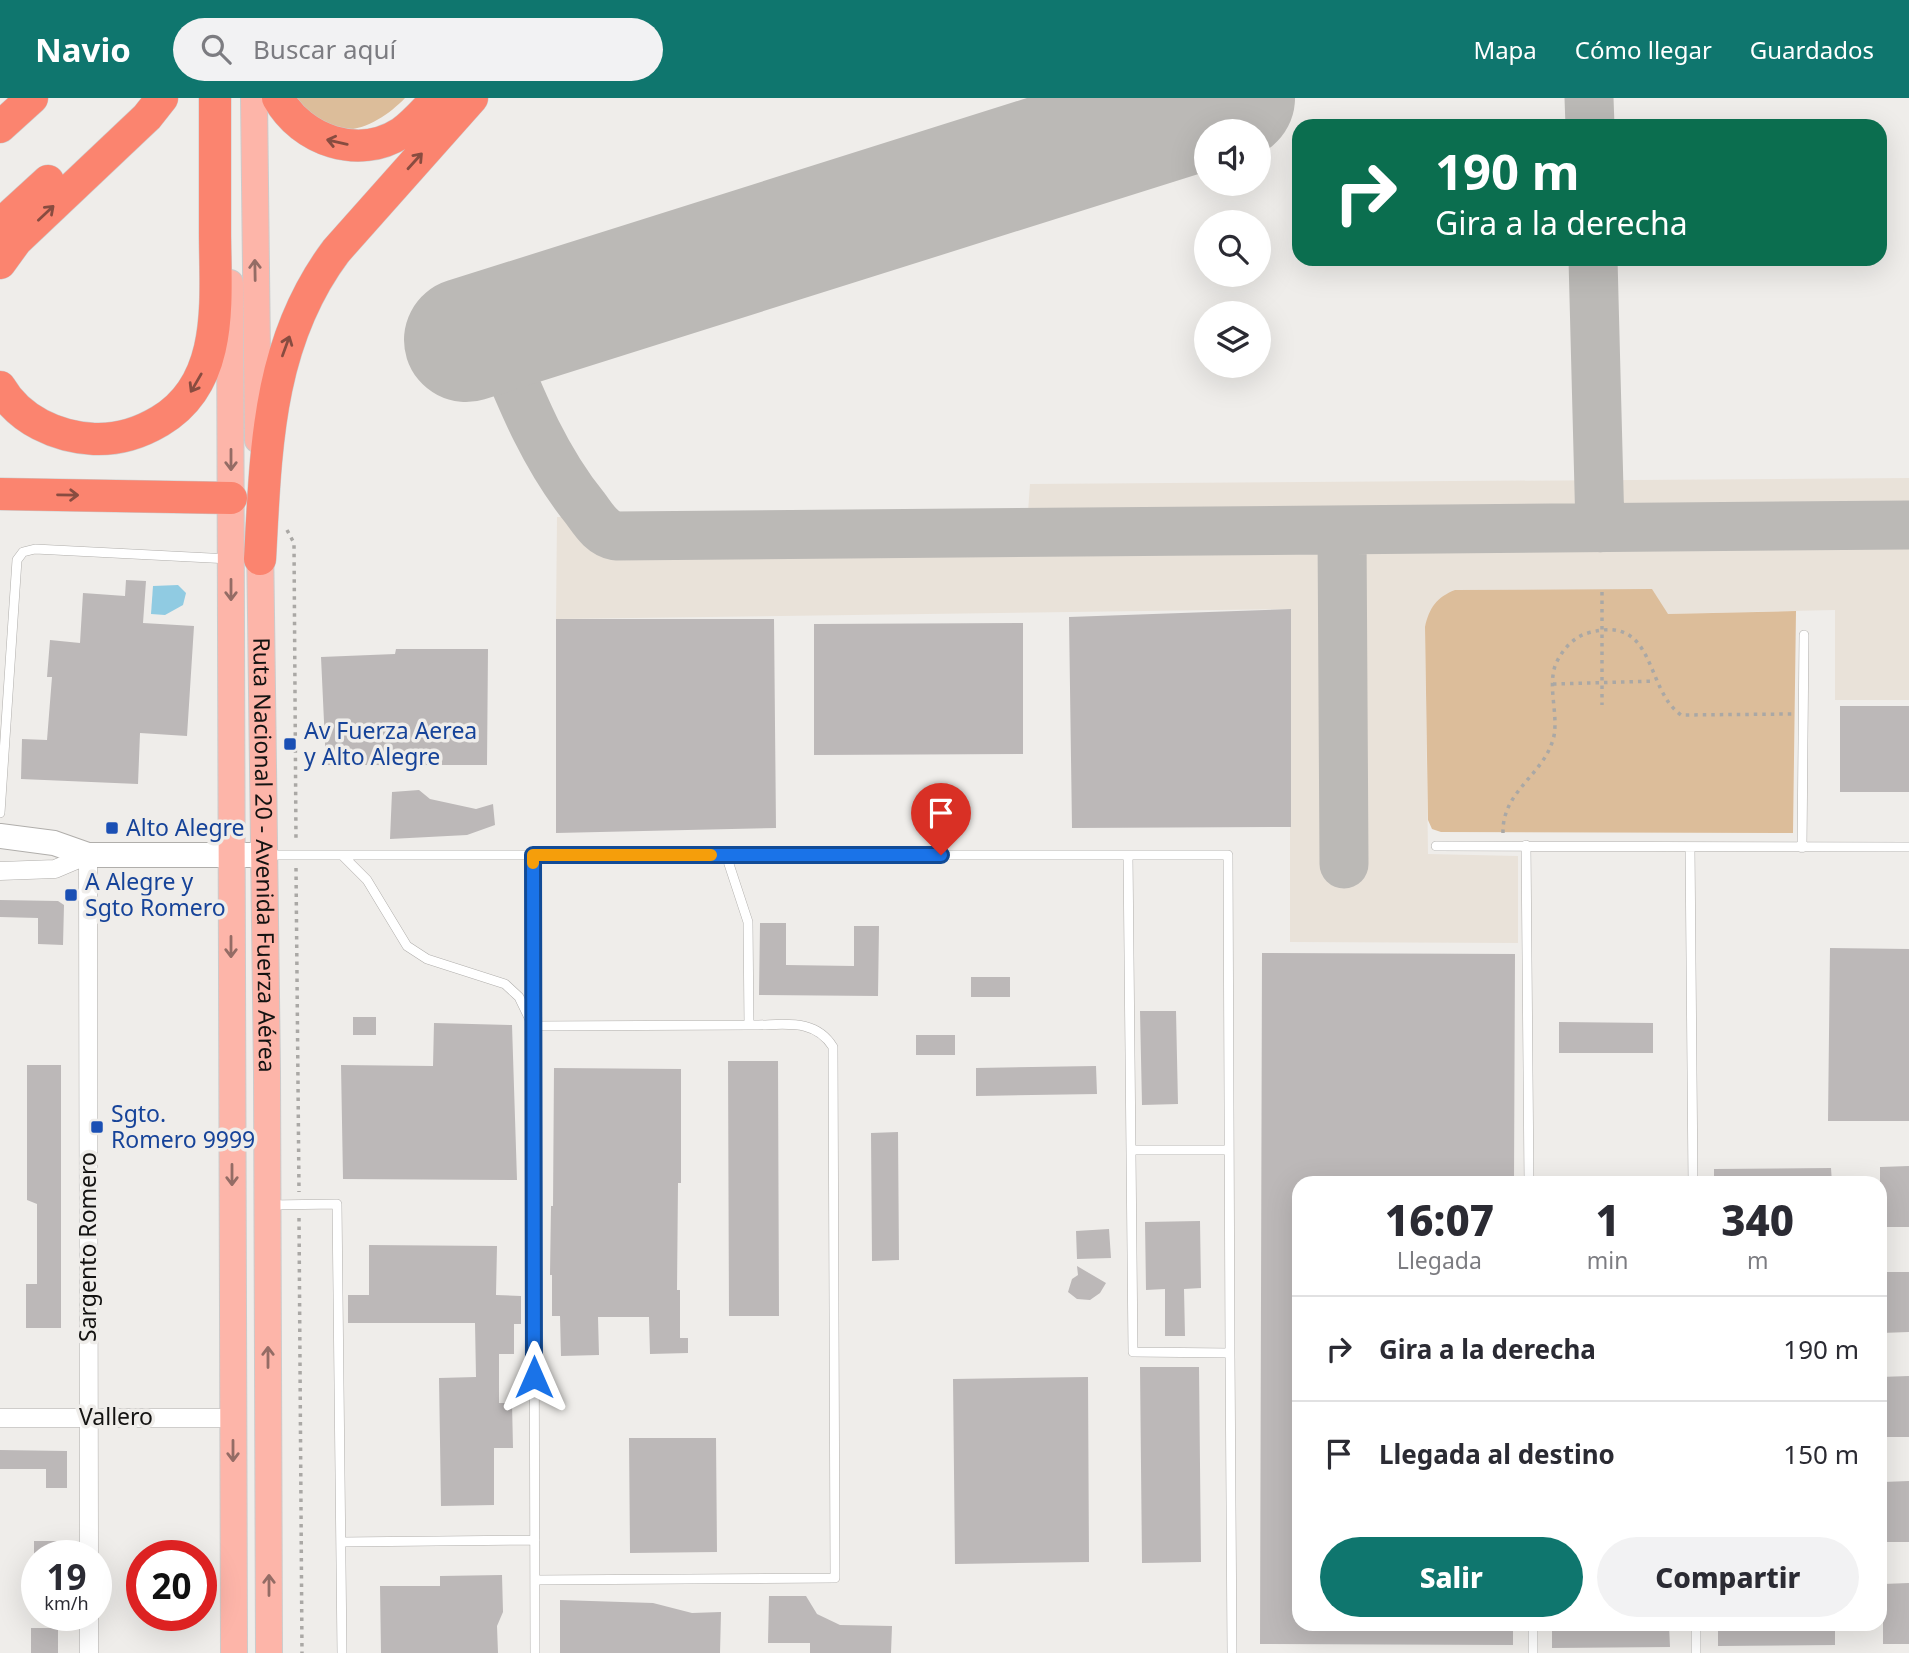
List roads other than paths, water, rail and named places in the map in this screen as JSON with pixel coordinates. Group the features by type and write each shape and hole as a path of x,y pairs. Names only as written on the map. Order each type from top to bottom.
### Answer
{"highway":[{"path":"0,127 32,98"},
{"path":"0,225 139,98"},
{"path":"0,263 16,240 147,117 162,98"},
{"path":"0,387 20,411 37,423 79,438 128,436 170,416 187,399 206,363 215,322 215,98"},
{"path":"278,98 295,121 308,131 343,145 363,146 400,133 437,98"},
{"path":"246,559 280,362 299,314 321,270 336,251 472,98"},
{"path":"0,494 231,498"}],"main road":[{"name":"Ruta Nacional 20 - Avenida Fuerza Aérea","path":"228,98 231,498 246,559 265,855 269,1653"},
{"name":"Ruta Nacional 20 - Avenida Fuerza Aérea","path":"234,1653 231,855 246,559 254,98"},
{"path":"0,836 54,843 88,855 265,855"}],"street":[{"path":"0,871 55,869 88,855"},
{"name":"Sargento Romero","path":"88,855 89,1540"},
{"name":"Vallero","path":"0,1418 233,1418"},
{"path":"89,1631 89,1653"}],"lane":[{"path":"0,813 17,560 23,552 35,548 246,559"},
{"path":"1802,848 1804,635"},
{"path":"1526,845 1529,1176"},
{"path":"1436,846 1909,847"},
{"path":"1690,847 1693,1176"},
{"path":"265,855 1228,855 1232,1653"},
{"path":"342,855 368,880 407,946 427,959 505,984 519,997 534,1026"},
{"path":"533,855 535,1653"},
{"path":"726,855 748,922 749,1026"},
{"path":"1128,855 1133,1352 1230,1353"},
{"path":"534,1026 812,1026 825,1033 833,1047 835,1578 535,1580"},
{"path":"1131,1150 1230,1150"},
{"path":"267,1205 337,1204 342,1653"},
{"path":"341,1542 535,1540"},
{"path":"1533,1631 1533,1653"},
{"path":"1696,1631 1696,1653"}],"water":[{"path":"178,585 186,593 183,605 165,615 151,614 153,586"}],"place":[{"name":"Av Fuerza Aerea y Alto Alegre","path":"290,744"},
{"name":"Alto Alegre","path":"112,828"},
{"name":"A Alegre y Sgto Romero","path":"71,895"},
{"name":"Sgto. Romero 9999","path":"97,1127"}]}
